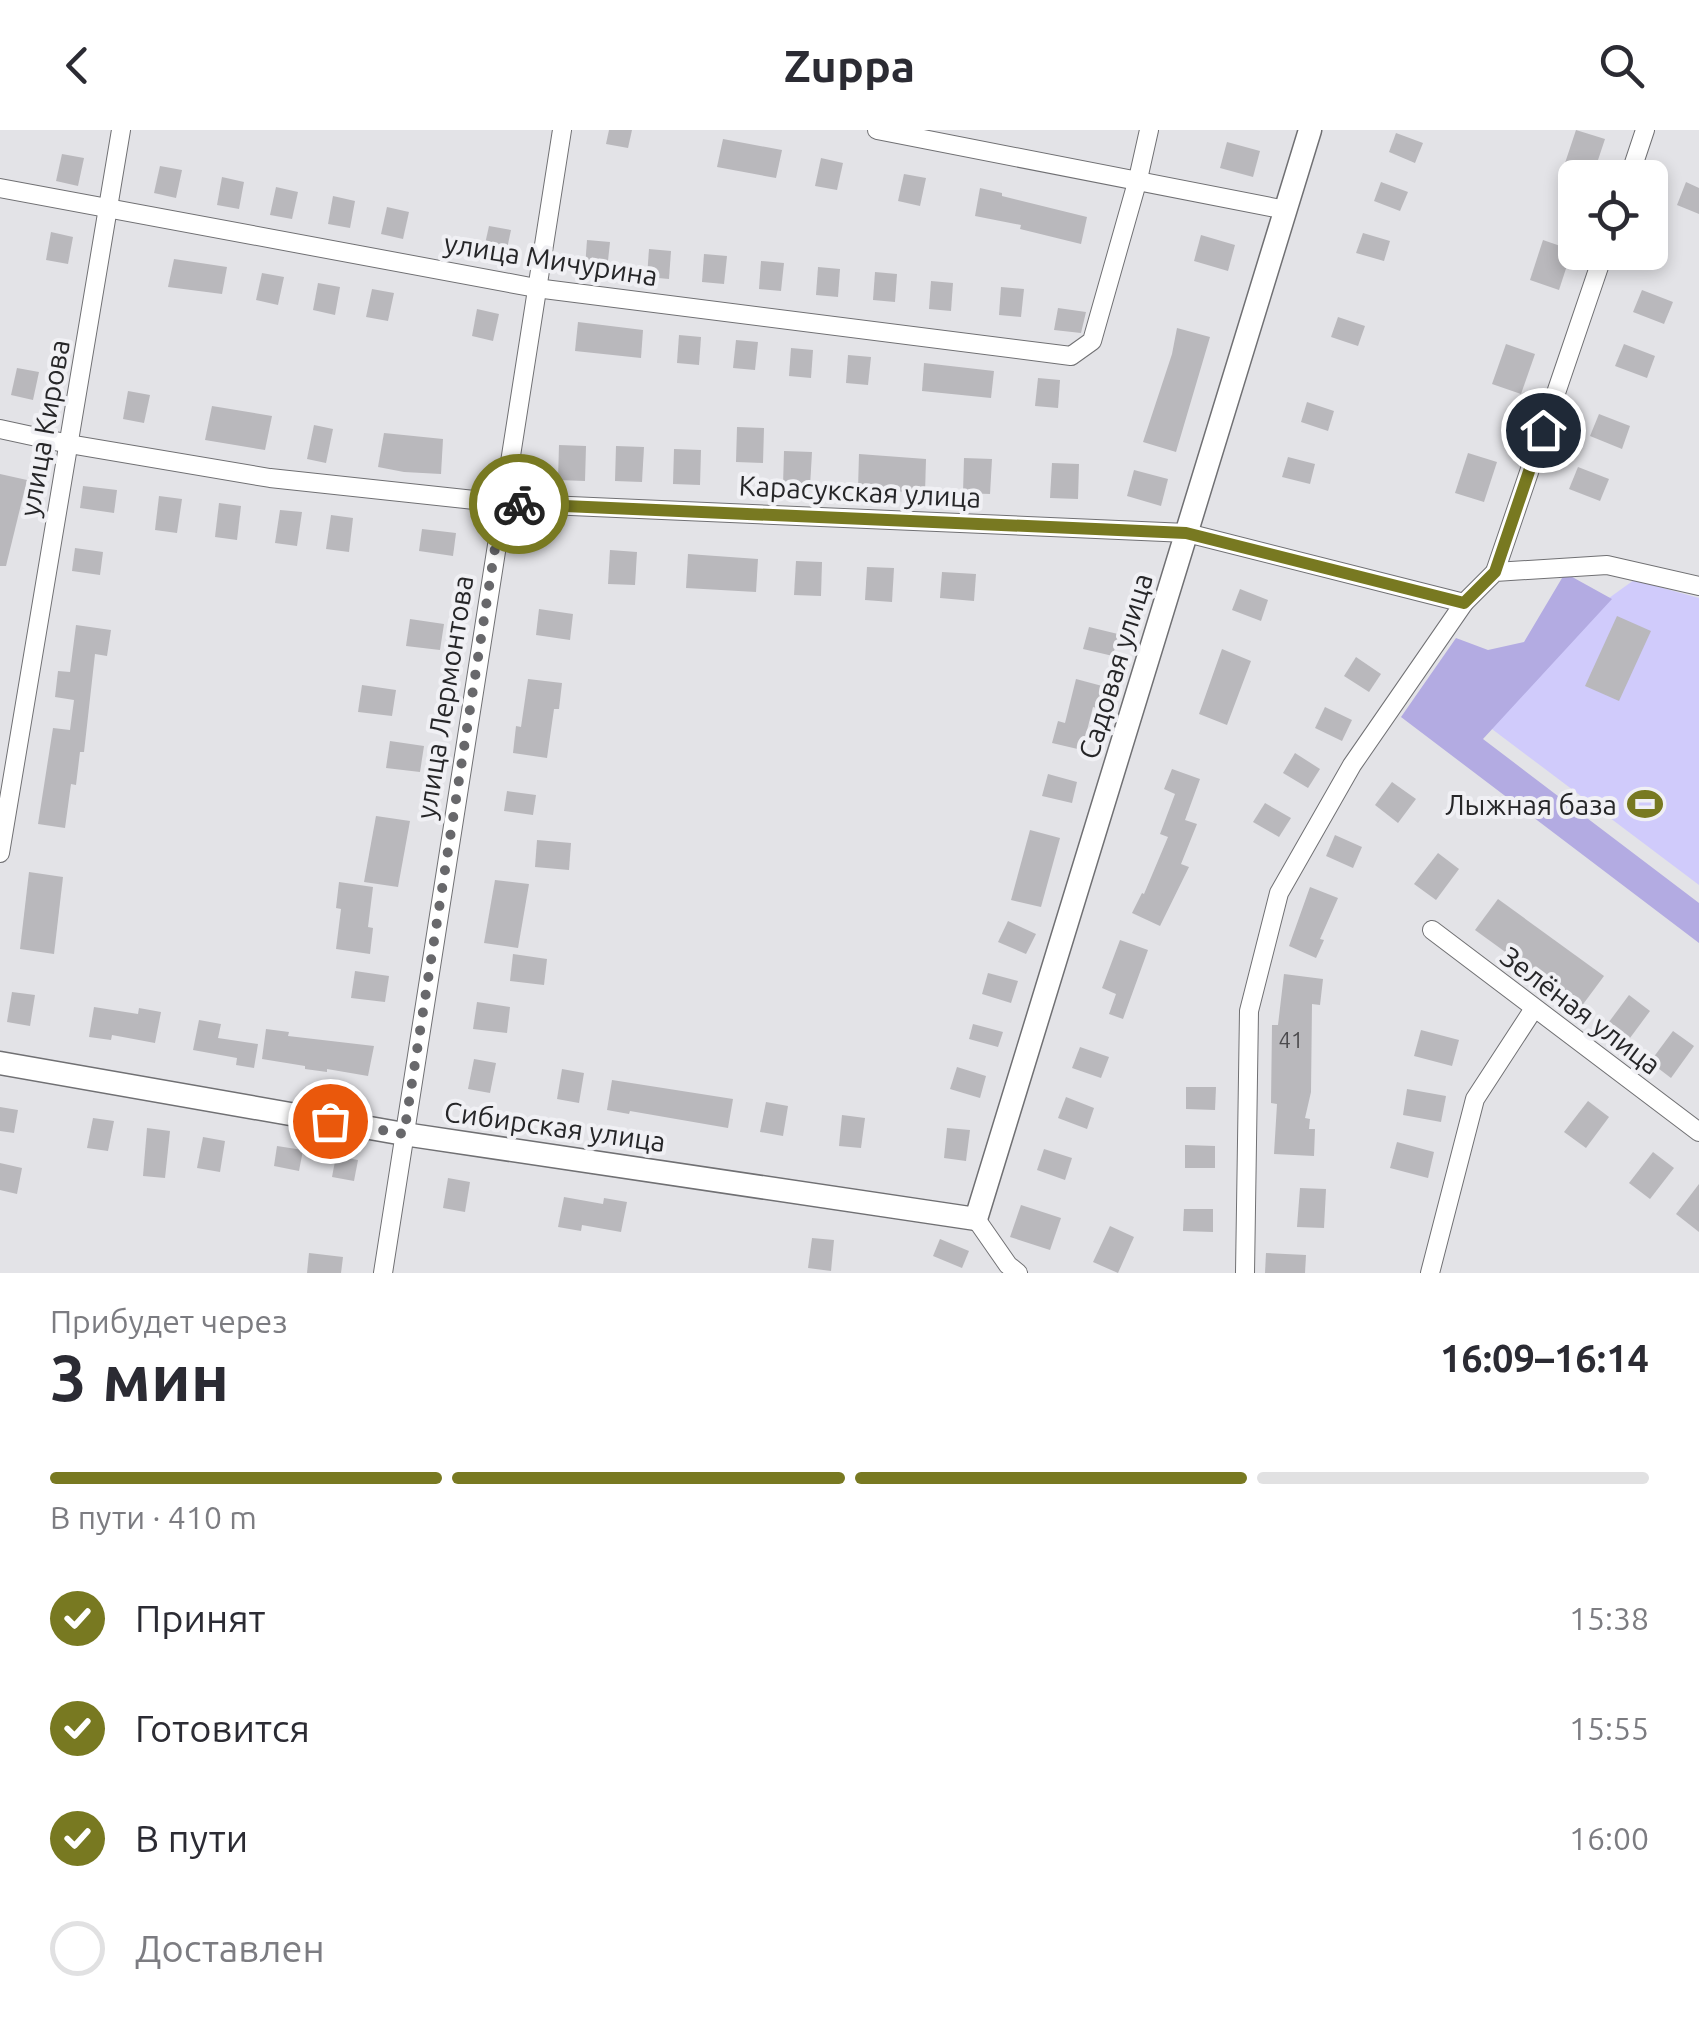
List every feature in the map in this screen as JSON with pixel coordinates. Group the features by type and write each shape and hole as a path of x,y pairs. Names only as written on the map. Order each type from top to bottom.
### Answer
{"street":[{"name":"улица Кирова","path":"0,853 120,130"},
{"name":"улица Лермонтова","path":"383,1273 562,130"},
{"path":"877,130 1286,210"},
{"path":"1138,179 1149,130"},
{"name":"Садовая улица","path":"976,1219 1310,130"},
{"path":"1635,160 1645,130"},
{"name":"улица Мичурина","path":"0,188 536,288 1071,356 1092,341 1138,179"},
{"path":"1245,1273 1249,1012 1279,894 1352,765 1464,603 1495,572 1598,270"},
{"name":"Карасукская улица","path":"0,429 270,478 502,503 1186,533 1464,603"},
{"path":"1495,572 1607,565 1699,586"},
{"name":"Зелёная улица","path":"1432,930 1699,1132"},
{"path":"1430,1273 1476,1099 1533,1010"},
{"name":"Сибирская улица","path":"0,1063 404,1134 976,1219"},
{"path":"976,1219 1008,1266 1018,1273"}],"shaded area":[{"path":"1565,573 1612,599 1483,739 1699,903 1699,943 1401,717 1456,638 1488,650 1524,642"},
{"name":"Лыжная база","path":"1634,580 1699,598 1699,885 1484,723 1591,611"}],"building":[{"path":"609,130 632,130 628,148 606,144"},
{"path":"1576,130 1605,139 1598,160 1566,160"},
{"path":"1396,133 1423,143 1415,163 1389,152"},
{"path":"723,139 782,150 776,178 717,167"},
{"path":"1227,142 1260,151 1253,177 1220,168"},
{"path":"62,154 84,158 78,186 56,181"},
{"path":"821,158 843,163 837,190 815,186"},
{"path":"160,166 182,170 176,198 154,193"},
{"path":"904,174 926,178 920,206 898,201"},
{"path":"222,177 244,182 239,209 217,205"},
{"path":"1381,182 1408,192 1400,211 1374,201"},
{"path":"1686,182 1699,188 1699,214 1677,205"},
{"path":"276,187 298,192 292,219 270,215"},
{"path":"980,188 1087,217 1081,244 1020,229 1021,225 975,216"},
{"path":"333,196 355,201 350,228 328,224"},
{"path":"387,207 409,212 403,239 381,234"},
{"path":"489,226 511,230 505,258 483,253"},
{"path":"51,232 73,237 68,264 46,260"},
{"path":"1363,233 1390,241 1384,261 1356,253"},
{"path":"1201,235 1235,245 1228,271 1194,261"},
{"path":"587,240 610,242 607,270 585,268"},
{"path":"1543,240 1558,245 1558,270 1566,270 1559,290 1530,280"},
{"path":"649,249 671,251 669,279 647,277"},
{"path":"704,254 727,256 724,284 702,282"},
{"path":"174,259 227,267 222,294 168,287"},
{"path":"761,261 784,263 781,291 759,289"},
{"path":"818,267 840,269 838,297 816,295"},
{"path":"875,272 897,274 895,302 873,300"},
{"path":"262,273 284,277 278,305 256,300"},
{"path":"931,281 953,283 951,311 929,309"},
{"path":"318,283 340,287 335,315 313,310"},
{"path":"1001,287 1024,289 1021,317 999,315"},
{"path":"372,289 394,293 388,321 366,317"},
{"path":"1642,290 1673,302 1664,324 1633,312"},
{"path":"1058,308 1086,312 1081,333 1054,330"},
{"path":"477,309 499,314 493,341 472,336"},
{"path":"1338,317 1365,326 1358,346 1331,337"},
{"path":"578,322 643,330 641,358 575,351"},
{"path":"1177,328 1210,337 1176,452 1143,442"},
{"path":"679,335 701,337 699,365 677,363"},
{"path":"736,340 758,342 755,370 733,368"},
{"path":"1506,344 1535,354 1521,394 1492,384"},
{"path":"1624,344 1655,356 1647,378 1615,366"},
{"path":"791,348 813,350 811,378 789,376"},
{"path":"848,355 871,357 868,385 846,383"},
{"path":"924,363 994,371 991,398 922,391"},
{"path":"17,368 39,372 33,400 11,395"},
{"path":"1038,378 1060,380 1058,408 1035,406"},
{"path":"128,391 150,395 144,423 123,419"},
{"path":"1307,402 1334,411 1328,431 1301,422"},
{"path":"212,406 272,416 265,450 205,440"},
{"path":"1599,414 1630,426 1622,449 1590,436"},
{"path":"314,425 333,429 326,463 307,459"},
{"path":"737,427 764,428 763,463 736,462"},
{"path":"384,433 443,439 441,474 378,467"},
{"path":"559,445 586,446 585,481 558,480"},
{"path":"616,446 644,447 642,482 615,481"},
{"path":"674,449 701,450 700,485 673,484"},
{"path":"784,451 812,452 810,487 783,486"},
{"path":"1468,453 1497,462 1484,502 1455,493"},
{"path":"859,454 926,459 925,493 858,489"},
{"path":"1288,457 1315,464 1310,484 1282,477"},
{"path":"964,458 992,459 990,494 963,493"},
{"path":"1052,463 1079,464 1078,499 1050,498"},
{"path":"1578,467 1609,479 1600,501 1569,489"},
{"path":"1134,470 1168,479 1161,506 1127,496"},
{"path":"0,474 27,480 6,566 0,566"},
{"path":"83,486 117,490 114,513 80,508"},
{"path":"159,496 182,499 177,533 155,530"},
{"path":"219,503 241,506 237,540 215,537"},
{"path":"280,510 302,512 297,546 275,543"},
{"path":"331,515 353,518 349,552 326,549"},
{"path":"422,529 456,533 453,556 419,551"},
{"path":"75,548 103,552 100,575 72,571"},
{"path":"610,550 637,552 635,585 608,584"},
{"path":"688,554 758,559 756,592 686,588"},
{"path":"796,561 822,562 821,596 794,595"},
{"path":"867,567 894,568 892,602 865,600"},
{"path":"942,572 976,574 974,601 940,598"},
{"path":"1240,589 1268,600 1261,621 1232,610"},
{"path":"539,609 573,614 570,640 536,635"},
{"path":"1617,616 1651,631 1619,701 1585,686"},
{"path":"410,619 444,624 440,650 406,646"},
{"path":"76,625 111,630 107,656 95,654 84,752 80,752 76,785 71,784 65,828 38,824 53,728 70,730 74,700 55,697 58,671 70,672"},
{"path":"1089,627 1118,634 1113,656 1083,649"},
{"path":"1222,649 1251,661 1227,725 1199,714"},
{"path":"1356,657 1381,674 1369,692 1344,676"},
{"path":"528,679 562,683 547,758 513,753"},
{"path":"1076,679 1106,687 1100,709 1093,707 1082,750 1052,743 1058,721 1065,723"},
{"path":"362,685 396,690 392,716 358,712"},
{"path":"1325,707 1352,720 1342,741 1315,728"},
{"path":"390,741 424,746 420,772 386,768"},
{"path":"1295,753 1320,769 1308,788 1283,773"},
{"path":"1172,769 1200,779 1185,820 1197,824 1181,864 1189,867 1160,926 1132,913 1168,837 1160,834 1175,794 1164,789"},
{"path":"1048,774 1077,782 1072,803 1042,796"},
{"path":"1392,782 1416,799 1398,823 1375,805"},
{"path":"507,791 536,795 533,815 504,811"},
{"path":"1265,803 1291,818 1279,837 1253,822"},
{"path":"376,816 410,821 398,887 364,882"},
{"path":"1030,830 1060,838 1041,907 1011,900"},
{"path":"1335,835 1362,847 1353,868 1326,856"},
{"path":"537,840 571,843 569,870 535,867"},
{"path":"1438,853 1459,869 1436,900 1414,884"},
{"path":"29,872 63,877 54,954 20,949"},
{"path":"495,880 529,884 518,948 484,943"},
{"path":"339,882 373,887 368,927 373,928 370,954 336,949 341,909 336,908"},
{"path":"1310,887 1338,898 1316,958 1289,946"},
{"path":"1498,899 1604,976 1581,1007 1475,930"},
{"path":"1008,921 1036,934 1026,954 998,942"},
{"path":"1120,940 1148,950 1123,1019 1109,1014 1116,994 1102,988"},
{"path":"513,954 547,959 544,985 510,981"},
{"path":"355,971 389,976 385,1002 351,998"},
{"path":"988,973 1018,981 1011,1003 982,994"},
{"path":"1284,974 1323,979 1320,1005 1312,1004 1311,1092 1305,1118 1310,1119 1309,1129 1315,1129 1314,1156 1274,1154 1277,1104 1271,1103 1272,1025 1278,1025"},
{"path":"12,992 35,995 30,1026 7,1022"},
{"path":"1629,995 1650,1011 1627,1042 1606,1026"},
{"path":"477,1002 510,1007 507,1033 473,1029"},
{"path":"94,1007 138,1014 139,1008 161,1012 155,1043 112,1035 111,1040 89,1037"},
{"path":"199,1020 221,1024 218,1038 258,1044 254,1068 236,1065 237,1058 193,1050"},
{"path":"973,1024 1003,1032 998,1047 969,1039"},
{"path":"266,1029 289,1032 288,1036 374,1046 368,1076 305,1069 262,1059"},
{"path":"1421,1030 1459,1040 1452,1066 1414,1056"},
{"path":"1673,1031 1694,1046 1671,1078 1650,1062"},
{"path":"1080,1047 1109,1057 1101,1078 1072,1068"},
{"path":"474,1059 496,1063 490,1093 468,1089"},
{"path":"957,1067 986,1076 980,1098 950,1089"},
{"path":"562,1069 584,1073 579,1103 557,1099"},
{"path":"612,1080 733,1099 728,1128 607,1110"},
{"path":"1186,1087 1216,1087 1215,1110 1186,1109"},
{"path":"1407,1089 1446,1096 1441,1122 1403,1115"},
{"path":"1066,1097 1094,1108 1087,1129 1058,1118"},
{"path":"1588,1101 1609,1117 1586,1148 1564,1132"},
{"path":"766,1102 788,1106 783,1136 760,1132"},
{"path":"0,1107 18,1110 14,1133 0,1131"},
{"path":"842,1115 865,1118 861,1148 839,1146"},
{"path":"93,1118 114,1121 108,1151 87,1148"},
{"path":"147,1128 170,1131 165,1178 143,1176"},
{"path":"947,1128 970,1130 966,1161 944,1158"},
{"path":"203,1137 225,1141 220,1172 197,1168"},
{"path":"1397,1142 1434,1152 1428,1178 1390,1168"},
{"path":"1185,1145 1215,1146 1215,1168 1185,1168"},
{"path":"277,1146 303,1150 299,1171 274,1166"},
{"path":"1044,1149 1072,1158 1065,1180 1037,1170"},
{"path":"1653,1152 1674,1168 1650,1199 1629,1183"},
{"path":"336,1156 358,1160 354,1181 332,1177"},
{"path":"0,1163 22,1168 17,1194 0,1190"},
{"path":"448,1178 470,1182 465,1212 443,1208"},
{"path":"1699,1184 1699,1232 1676,1214"},
{"path":"1300,1188 1326,1189 1324,1228 1297,1227"},
{"path":"564,1197 603,1204 604,1198 627,1202 621,1232 582,1225 581,1231 558,1227"},
{"path":"1021,1205 1061,1218 1050,1250 1010,1237"},
{"path":"1184,1209 1213,1209 1213,1232 1183,1231"},
{"path":"1110,1226 1134,1237 1118,1273 1093,1262"},
{"path":"812,1238 834,1240 831,1271 808,1268"},
{"path":"940,1239 969,1251 962,1268 933,1256"},
{"path":"309,1253 343,1257 341,1273 307,1273"},
{"path":"1266,1253 1306,1255 1305,1273 1265,1273"}],"way so far":[{"path":"330,1121 404,1134 502,503 519,504"}],"place":[{"name":"Лыжная база","path":"1645,804"}],"route":[{"path":"519,504 1186,533 1464,603 1495,572 1543,430"}]}
